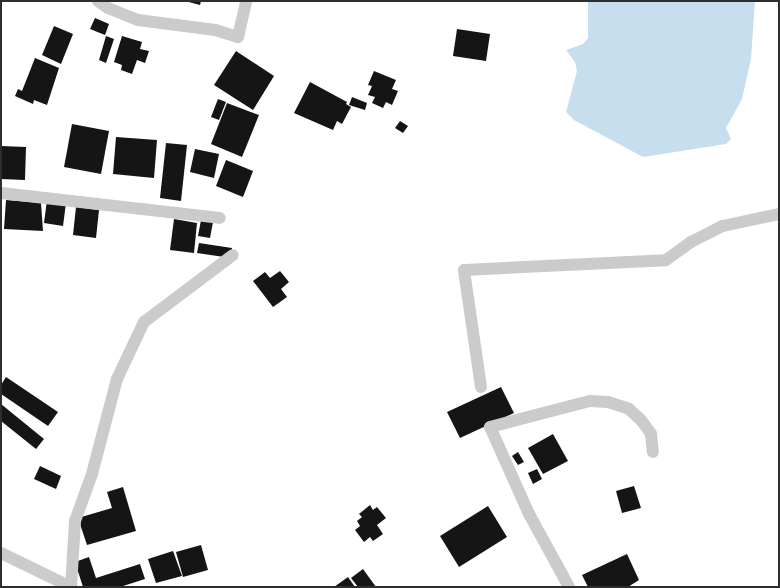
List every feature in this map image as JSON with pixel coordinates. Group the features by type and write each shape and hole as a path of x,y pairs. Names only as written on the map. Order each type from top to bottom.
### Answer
{"street":[{"path":"98,1 108,8 138,20 215,30 238,37 246,1"},
{"path":"1,193 220,218"},
{"path":"481,387 464,270 666,260 691,242 723,226 779,214"},
{"path":"1,553 71,587 75,521 92,474 117,379 144,322 233,255"},
{"path":"569,587 529,514 490,427 590,400 608,402 629,409 641,420 651,434 653,452"}],"water":[{"path":"588,1 755,1 751,59 742,99 726,128 731,139 726,144 643,157 574,120 566,112 577,71 575,62 566,50 583,44 588,38"}],"building":[{"path":"185,1 201,1 200,5"},
{"path":"95,18 109,24 105,35 90,29"},
{"path":"54,26 73,34 61,64 42,55"},
{"path":"457,29 490,34 486,61 453,56"},
{"path":"106,36 114,39 106,63 99,60"},
{"path":"122,36 142,42 140,49 149,51 145,63 137,60 132,74 121,70 122,65 114,62"},
{"path":"236,51 274,76 253,110 214,85"},
{"path":"35,58 59,68 47,105 34,100 33,104 15,96 18,89 22,91"},
{"path":"374,71 396,80 392,89 398,91 392,105 386,102 383,108 372,103 375,97 368,95 372,86 368,85"},
{"path":"310,82 347,102 346,104 351,107 342,124 337,121 333,130 294,113"},
{"path":"352,97 367,103 365,110 349,105"},
{"path":"218,99 226,102 219,120 211,117"},
{"path":"227,103 259,115 242,157 211,144"},
{"path":"400,121 408,126 403,133 395,128"},
{"path":"72,124 109,131 101,174 64,167"},
{"path":"116,137 157,140 154,178 113,174"},
{"path":"166,143 187,145 181,201 160,198"},
{"path":"1,146 26,147 25,180 1,179"},
{"path":"195,149 219,154 214,178 190,172"},
{"path":"226,160 253,171 243,197 216,186"},
{"path":"6,200 41,203 43,231 4,229"},
{"path":"47,200 66,203 63,226 44,223"},
{"path":"76,207 99,210 96,238 73,235"},
{"path":"174,219 197,223 194,253 170,250"},
{"path":"201,220 213,222 210,238 198,236"},
{"path":"199,243 232,248 231,258 197,253"},
{"path":"280,271 289,282 281,289 287,297 273,307 253,281 265,272 270,278"},
{"path":"6,377 58,412 48,426 1,394 1,385"},
{"path":"501,387 514,413 460,438 447,412"},
{"path":"1,404 44,439 36,449 1,421"},
{"path":"553,434 568,461 543,474 528,448"},
{"path":"518,452 524,462 518,465 512,456"},
{"path":"40,466 61,476 56,489 34,479"},
{"path":"537,469 542,479 533,484 528,473"},
{"path":"634,486 641,508 622,513 616,491"},
{"path":"123,487 136,531 87,545 78,518 112,508 107,492"},
{"path":"370,505 373,510 377,507 386,518 377,525 383,534 373,541 370,537 364,542 355,530 360,526 357,521 362,517 359,514"},
{"path":"488,506 507,537 459,567 440,536"},
{"path":"201,545 208,570 183,577 176,552"},
{"path":"173,551 182,576 156,583 148,559"},
{"path":"627,554 639,580 628,587 588,587 582,575"},
{"path":"89,557 96,578 140,564 145,579 120,587 83,587 75,562"},
{"path":"363,569 376,587 358,587 351,578"},
{"path":"348,577 355,587 334,587"}]}
